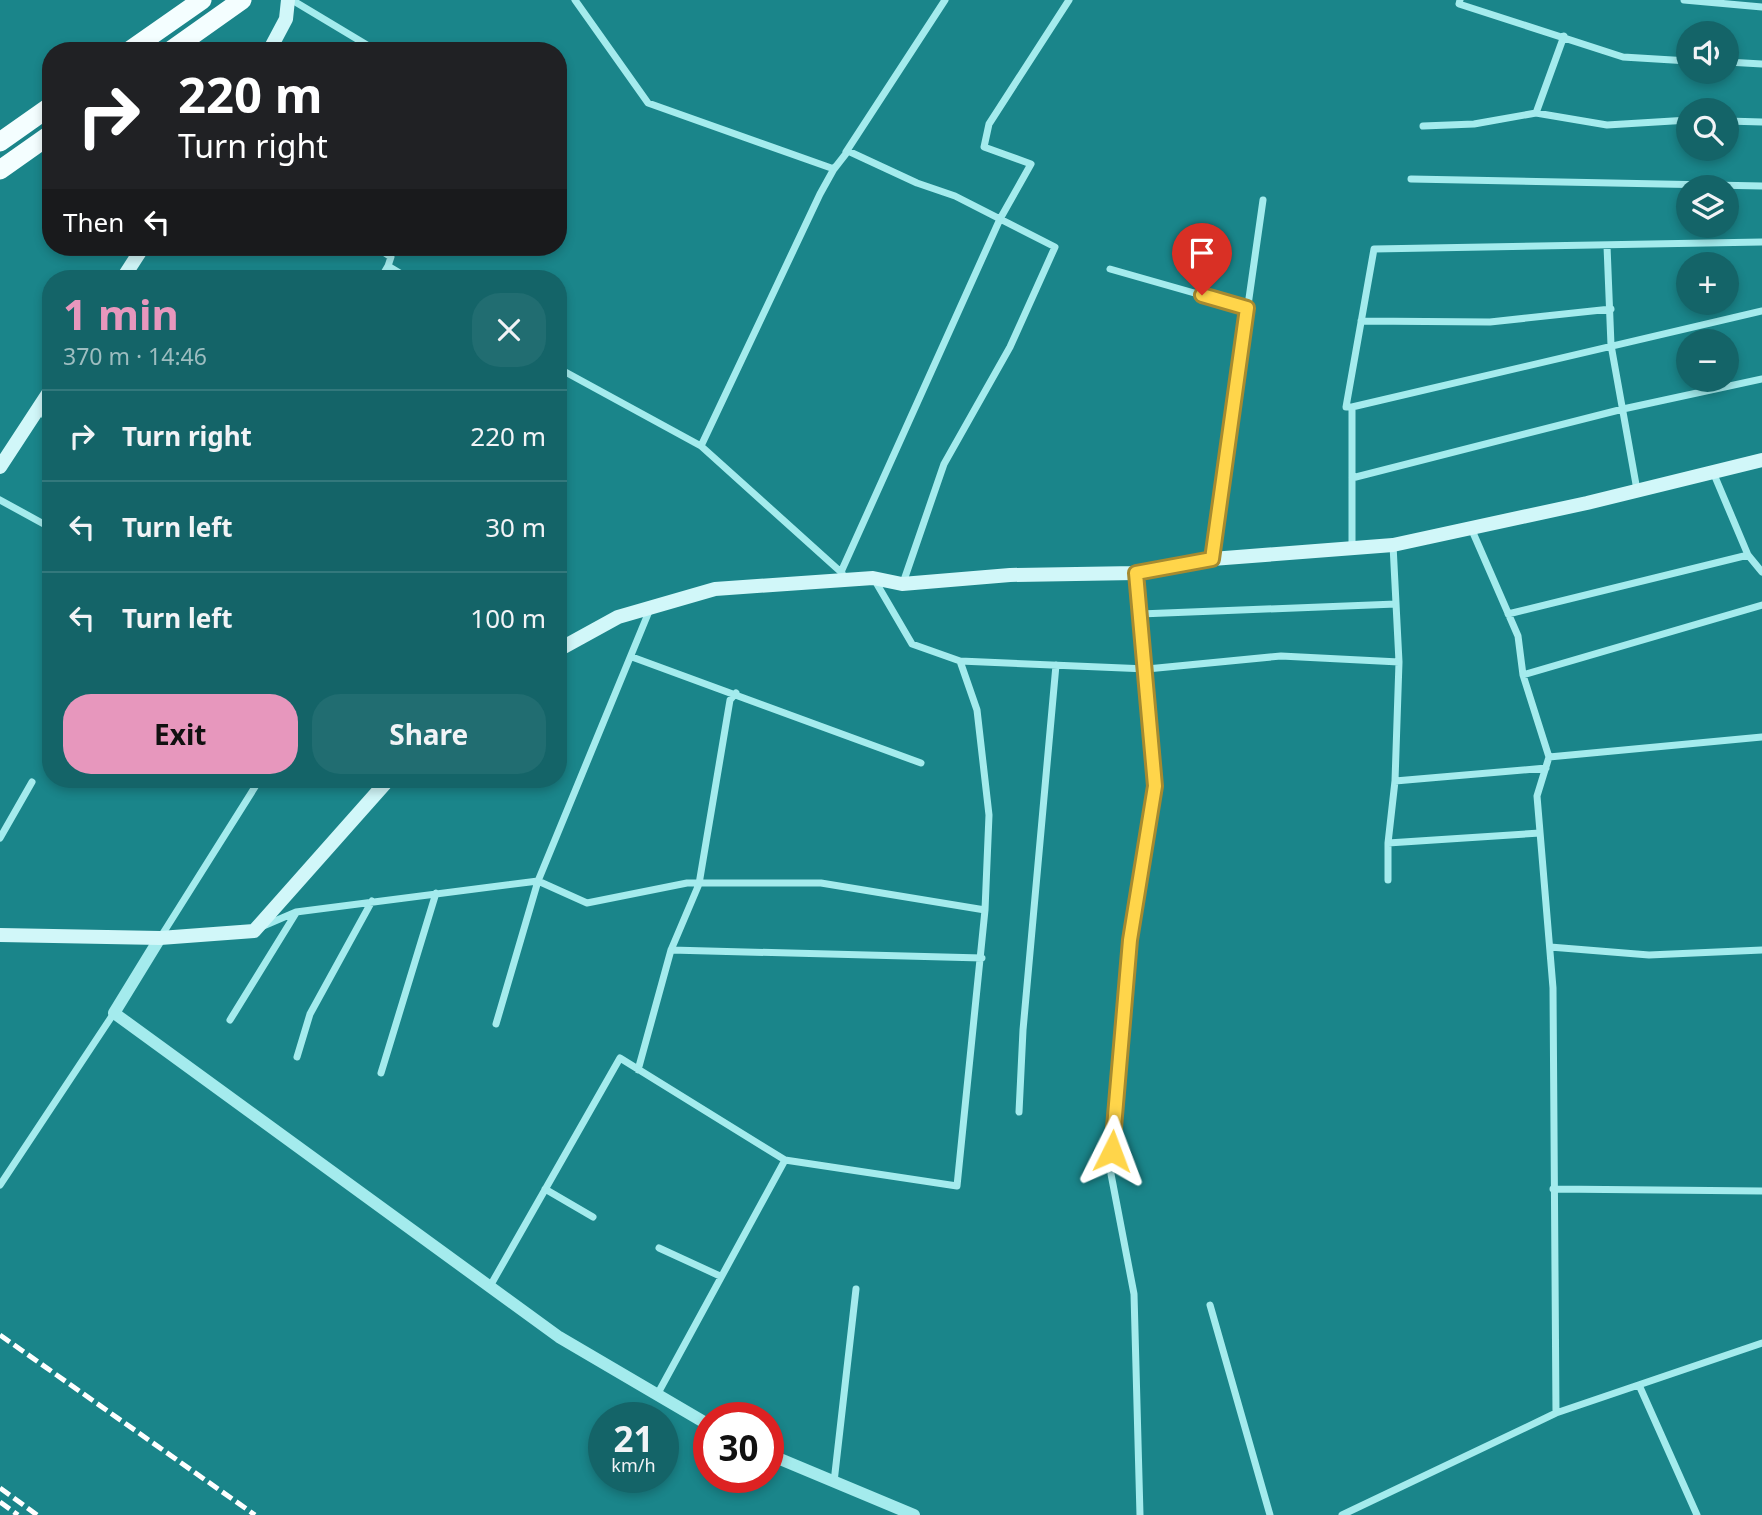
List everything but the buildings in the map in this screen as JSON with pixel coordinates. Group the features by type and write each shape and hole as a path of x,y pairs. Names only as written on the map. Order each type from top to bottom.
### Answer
{"highway":[{"path":"143,42 202,0"},
{"path":"183,42 242,0"},
{"path":"0,142 42,112"},
{"path":"0,170 42,140"}],"main road":[{"path":"274,42 286,19 290,0"},
{"path":"0,467 42,402"},
{"path":"567,645 618,617 715,589 845,577 873,578 902,584 1010,575 1136,573 1212,559 1393,545 1762,460"},
{"path":"0,935 160,938 254,930 381,788"}],"street":[{"path":"290,0 362,42"},
{"path":"575,0 648,103 834,169"},
{"path":"701,446 834,169 945,0"},
{"path":"567,373 701,446 845,577 1000,219 1031,164 984,147 989,124 1069,0"},
{"path":"1460,0 1459,4 1623,57 1676,60"},
{"path":"1684,0 1762,7"},
{"path":"1536,113 1564,36"},
{"path":"1739,63 1762,64"},
{"path":"1423,126 1474,124 1536,113 1607,125 1676,121"},
{"path":"1739,121 1762,122"},
{"path":"834,169 848,150 1055,247 1010,347 944,464 902,584"},
{"path":"1411,178 1762,186"},
{"path":"1212,559 1263,200"},
{"path":"1762,243 1374,249 1346,407 1762,311"},
{"path":"1607,246 1611,345 1637,490"},
{"path":"386,270 390,256"},
{"path":"388,266 395,270"},
{"path":"1110,269 1247,308"},
{"path":"1361,321 1490,322 1611,309"},
{"path":"1352,478 1623,409 1762,380"},
{"path":"1352,407 1352,549"},
{"path":"36,411 42,414"},
{"path":"1713,472 1748,555 1762,572"},
{"path":"0,500 42,523"},
{"path":"1471,527 1518,636 1523,675 1549,757 1537,796 1553,988 1556,1413"},
{"path":"1388,880 1399,662 1393,545"},
{"path":"1508,614 1748,555"},
{"path":"1136,573 1147,669 1155,786 1130,940 1111,1174 1134,1294 1140,1515"},
{"path":"873,578 912,644 960,661 1147,669 1281,656 1399,662"},
{"path":"1140,614 1396,604"},
{"path":"1523,675 1762,605"},
{"path":"496,1024 538,881 632,657 650,607"},
{"path":"632,657 921,763"},
{"path":"489,1289 620,1058 785,1160 957,1186 973,1013 982,958 989,816 977,710 960,661"},
{"path":"1019,1112 1023,1030 1056,665"},
{"path":"638,1070 671,950 699,884 730,700 736,693"},
{"path":"1549,757 1762,737"},
{"path":"1395,781 1546,768"},
{"path":"0,838 32,782"},
{"path":"0,1185 114,1013 254,788"},
{"path":"1388,843 1540,833"},
{"path":"254,930 296,912 538,881 587,903 687,883 821,883 985,910"},
{"path":"382,1073 436,893"},
{"path":"298,1057 310,1014 372,901"},
{"path":"230,1020 296,912"},
{"path":"1550,947 1649,955 1762,950"},
{"path":"671,950 982,958"},
{"path":"114,1013 489,1289 559,1337 693,1416"},
{"path":"657,1395 785,1160"},
{"path":"545,1189 593,1217"},
{"path":"1553,1189 1762,1191"},
{"path":"659,1248 720,1276"},
{"path":"834,1482 856,1289"},
{"path":"1210,1305 1270,1515"},
{"path":"1342,1515 1556,1413 1762,1343"},
{"path":"1639,1385 1697,1515"},
{"path":"784,1461 914,1515"}],"railway":[{"path":"0,1335 255,1515"},
{"path":"0,1488 37,1515"},
{"path":"0,1502 18,1515"}],"route":[{"path":"1112,1151 1130,940 1155,786 1147,669 1136,573 1212,559 1247,308 1202,295"}]}
